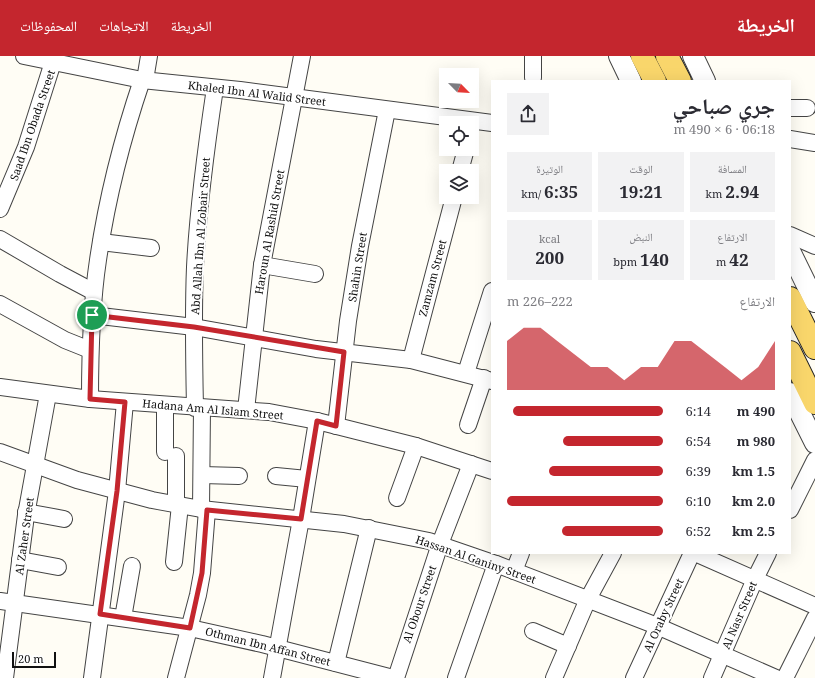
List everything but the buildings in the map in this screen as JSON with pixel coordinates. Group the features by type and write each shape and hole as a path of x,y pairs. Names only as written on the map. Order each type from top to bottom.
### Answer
{"main road":[{"path":"642,56 654,80"},
{"path":"667,56 679,80"},
{"path":"791,300 815,348"},
{"path":"791,354 815,403"}],"street":[{"name":"Khaled Ibn Al Walid Street","path":"24,56 143,80 387,110 439,118"},
{"path":"90,399 92,315 101,242 115,169 149,56"},
{"name":"Haroun Al Rashid Street","path":"246,410 262,265 302,56"},
{"path":"533,56 533,78"},
{"path":"619,56 631,80"},
{"path":"693,56 705,80"},
{"name":"Saad Ibn Obada Street","path":"0,209 26,147 53,62"},
{"name":"Abd Allah Ibn Al Zobair Street","path":"176,678 190,628 202,573 204,509 194,327 200,207 215,88"},
{"path":"791,108 807,108"},
{"name":"Shahin Street","path":"336,426 344,352 360,246 387,110"},
{"name":"Khaled Ibn Al Walid Street","path":"479,124 491,123"},
{"path":"791,139 815,143"},
{"name":"Zamzam Street","path":"411,360 452,204"},
{"path":"791,235 815,246"},
{"path":"0,239 94,292"},
{"path":"101,242 151,248"},
{"path":"791,253 815,302"},
{"path":"262,265 315,274"},
{"path":"466,373 491,294"},
{"path":"0,304 65,340 90,350"},
{"path":"92,315 194,327 344,352 411,360 466,373 488,380 468,425"},
{"name":"Hadana Am Al Islam Street","path":"0,387 90,399 269,412 317,421 416,446 491,471"},
{"name":"Al Zaher Street","path":"5,678 7,602 20,560 26,512 48,394"},
{"path":"791,395 815,443"},
{"path":"92,678 117,491 125,402"},
{"path":"165,405 170,454 178,505 174,562"},
{"path":"272,678 317,421"},
{"path":"397,498 416,446"},
{"name":"Hassan Al Ganiny Street","path":"0,452 35,466 117,491 178,505 369,528 440,544 658,626 776,678"},
{"path":"791,508 815,460"},
{"name":"Al Obour Street","path":"394,678 440,544 471,464"},
{"path":"202,475 239,476"},
{"path":"276,476 307,479"},
{"path":"26,512 64,519"},
{"path":"336,663 369,528"},
{"path":"514,571 521,554"},
{"path":"554,678 588,599 612,554"},
{"name":"Al Oraby Street","path":"634,678 692,554"},
{"path":"697,554 815,606"},
{"name":"Al Nasr Street","path":"712,678 768,554"},
{"path":"20,560 58,567"},
{"path":"456,678 496,564"},
{"path":"123,618 132,566"},
{"name":"Othman Ibn Affan Street","path":"7,602 100,614 190,628 277,648 394,678"},
{"path":"785,678 815,618"},
{"path":"533,631 568,646"}],"route":[{"path":"92,315 194,327 344,352 336,426 317,421 301,519 207,510 202,573 190,628 100,614 117,491 125,402 90,399 92,315"}]}
